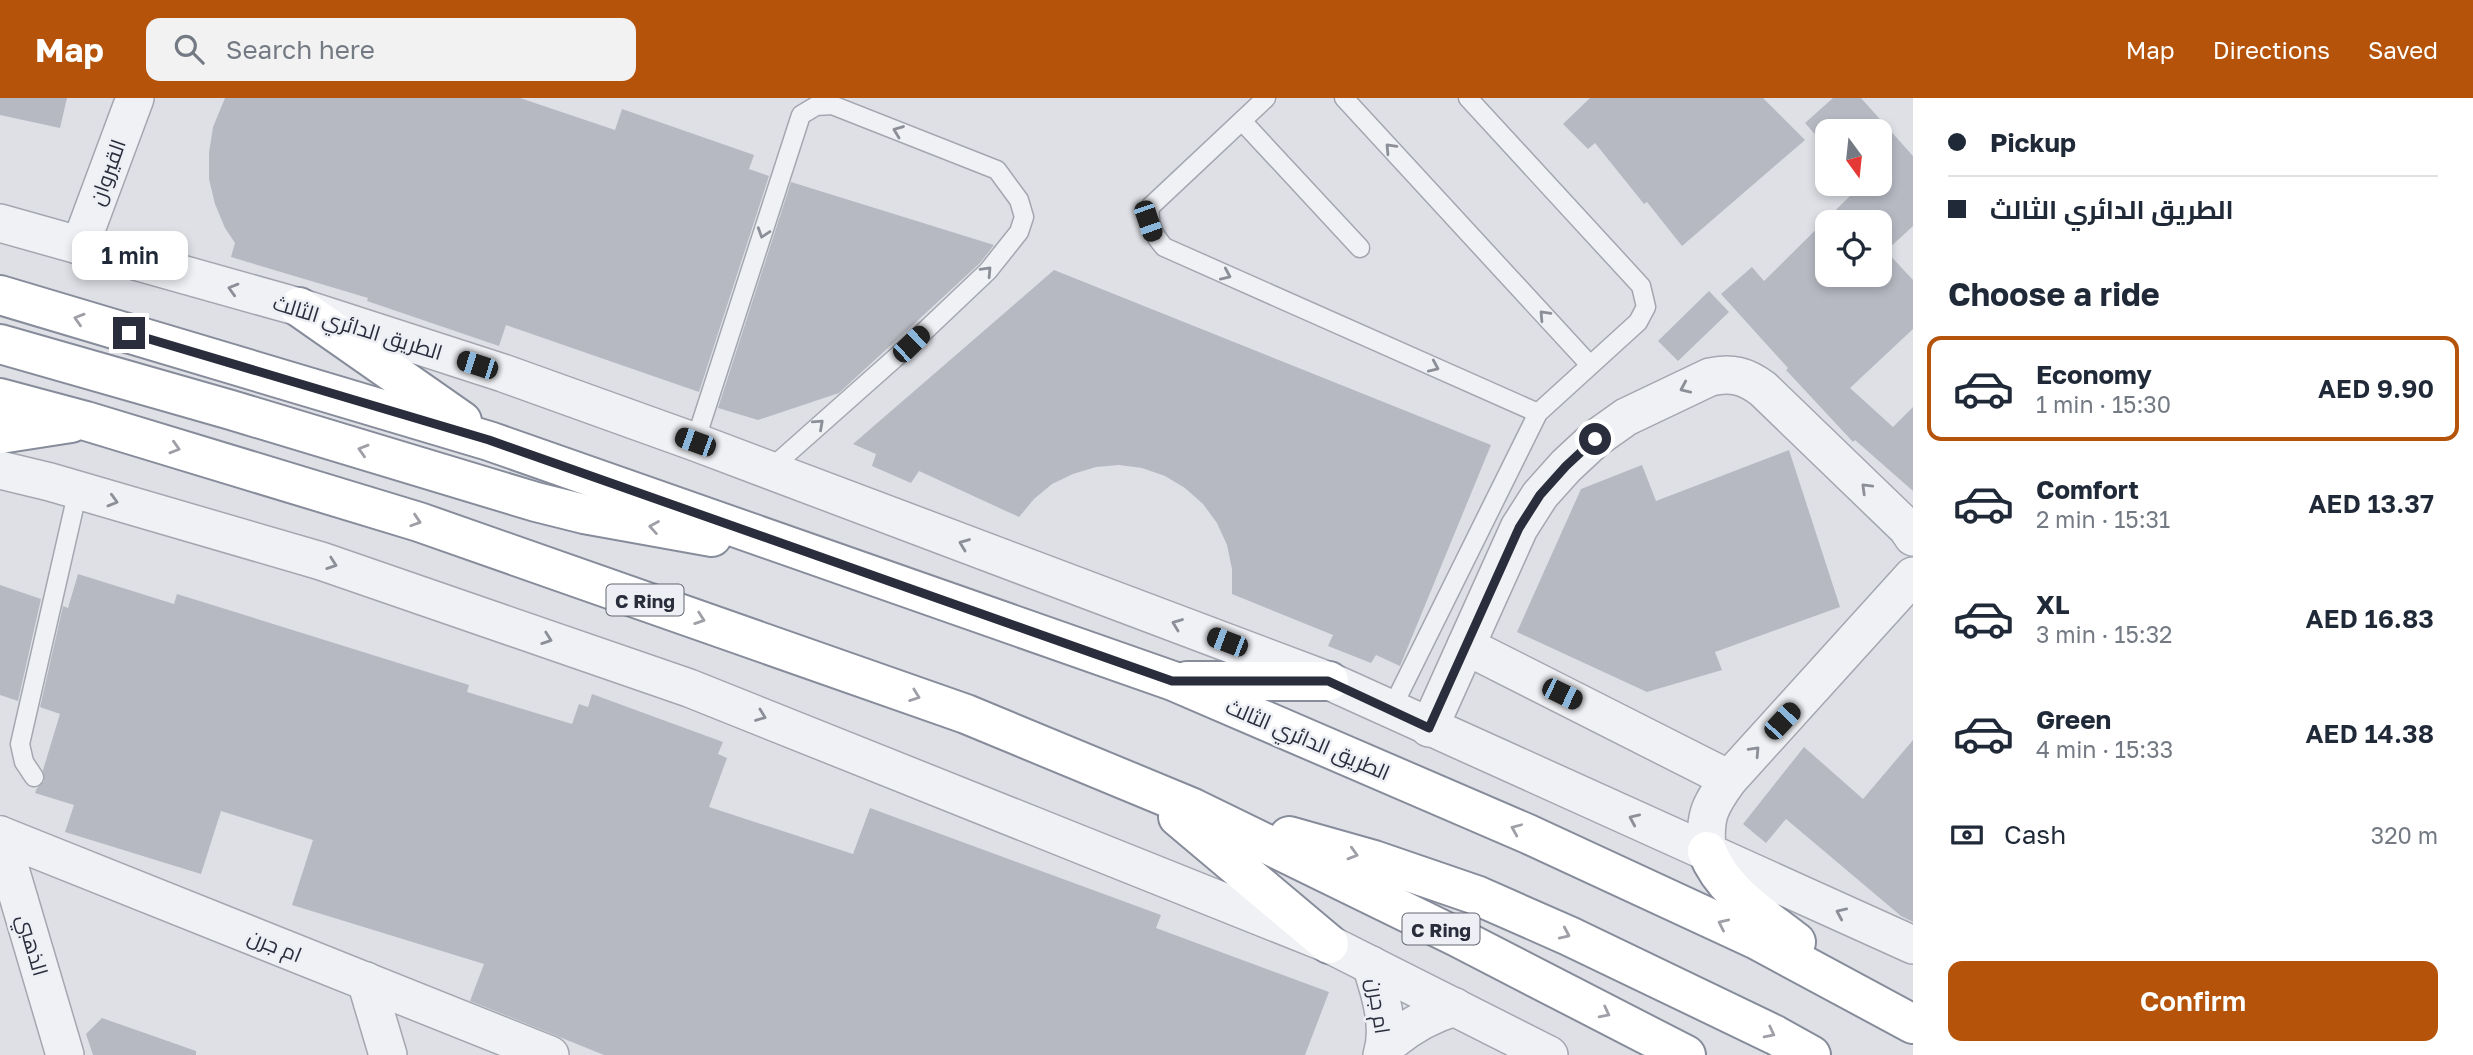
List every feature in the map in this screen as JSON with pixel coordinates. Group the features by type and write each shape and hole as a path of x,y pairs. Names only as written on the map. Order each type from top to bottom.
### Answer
{"highway":[{"name":"الطريق الدائري الثالث","path":"0,295 489,440 1172,681 1541,840 1757,940 1913,1024"},
{"path":"299,307 489,440"},
{"path":"0,345 584,514 818,554"},
{"name":"C Ring","path":"0,398 86,421 419,522 966,714 1193,808 1457,937 1686,1055"},
{"path":"0,434 86,421"},
{"path":"1172,681 1328,681"},
{"path":"1142,787 1329,944"},
{"path":"1193,808 1374,860 1476,895 1569,936 1811,1055"},
{"path":"1707,851 1724,884 1861,995"}],"street":[{"name":"القيروان","path":"80,246 135,98"},
{"name":"الطريق الدائري الثالث","path":"0,223 299,307 503,373 695,442 1328,681 1913,945"},
{"path":"1429,728 1519,528 1540,495 1595,439 1626,417 1710,377 1738,375 1752,380 1907,528 1913,537"},
{"path":"0,470 321,561 689,688 1329,944 1549,1055"},
{"path":"1707,851 1705,832 1712,802 1729,779 1913,576"},
{"path":"1465,646 1729,779"},
{"name":"ام جرن","path":"0,835 550,1055"},
{"name":"الذهبي","path":"0,835 65,1055"},
{"name":"ام جرن","path":"1371,965 1382,1005 1384,1051"},
{"path":"366,981 388,1055"},
{"name":"ام جرن","path":"1384,1051 1400,1033 1417,1022 1455,1007"}],"lane":[{"path":"1266,98 1150,207 1148,221 1164,247 1538,413"},
{"path":"1344,98 1591,365"},
{"path":"1391,710 1538,413 1638,322 1646,307 1641,286 1468,98"},
{"path":"695,442 801,115 816,106 832,105 997,170 1019,200 1024,217 1019,232 988,271 911,344 769,470"},
{"path":"1241,121 1360,248"},
{"path":"34,777 24,762 20,744 78,490"}],"building":[{"path":"0,98 67,98 60,128 0,115"},
{"path":"225,98 520,98 615,130 622,109 754,155 749,169 769,176 699,392 506,325 499,346 367,301 368,298 231,257 235,243 215,204 209,179 213,127"},
{"path":"1590,98 1763,98 1805,140 1682,246 1595,143 1588,149 1563,124"},
{"path":"1833,98 1861,98 1880,119 1815,119 1815,134 1805,123"},
{"path":"1892,133 1913,156 1913,226 1892,245 1892,210 1836,210 1850,196 1892,196"},
{"path":"791,182 994,245 980,263 839,393 758,420 718,408"},
{"path":"1815,231 1815,287 1892,287 1892,257 1913,280 1913,329 1850,388 1893,427 1913,407 1913,491 1855,440 1853,442 1721,294 1752,267 1764,281"},
{"path":"1054,270 1491,445 1400,666 1376,655 1371,663 1328,646 1333,635 1232,594 1232,569 1227,545 1217,523 1203,504 1185,488 1165,476 1142,468 1119,465 1096,467 1052,484 1034,499 1019,517 919,471 911,483 872,466 876,454 853,444"},
{"path":"1709,291 1729,312 1678,361 1658,341"},
{"path":"1789,450 1840,607 1715,652 1722,670 1647,692 1517,632 1581,489 1642,465 1656,501"},
{"path":"78,574 174,604 177,594 469,685 467,692 572,724 579,704 588,707 592,694 723,742 718,754 727,758 709,807 853,854 870,808 1161,915 1156,928 1329,992 1305,1055 604,1055 470,1001 484,964 292,905 313,840 221,811 201,874 65,832 74,805 35,793 44,781 43,770 60,714 40,707 63,606 68,608"},
{"path":"0,585 41,599 18,701 0,695"},
{"path":"1913,740 1913,922 1901,916 1786,819 1766,843 1743,824 1804,747 1863,799"},
{"path":"102,1018 196,1051 196,1055 93,1055 86,1034"}],"route":[{"path":"129,333 489,440 1172,681 1328,681 1429,728 1519,528 1540,495 1595,439"}]}
